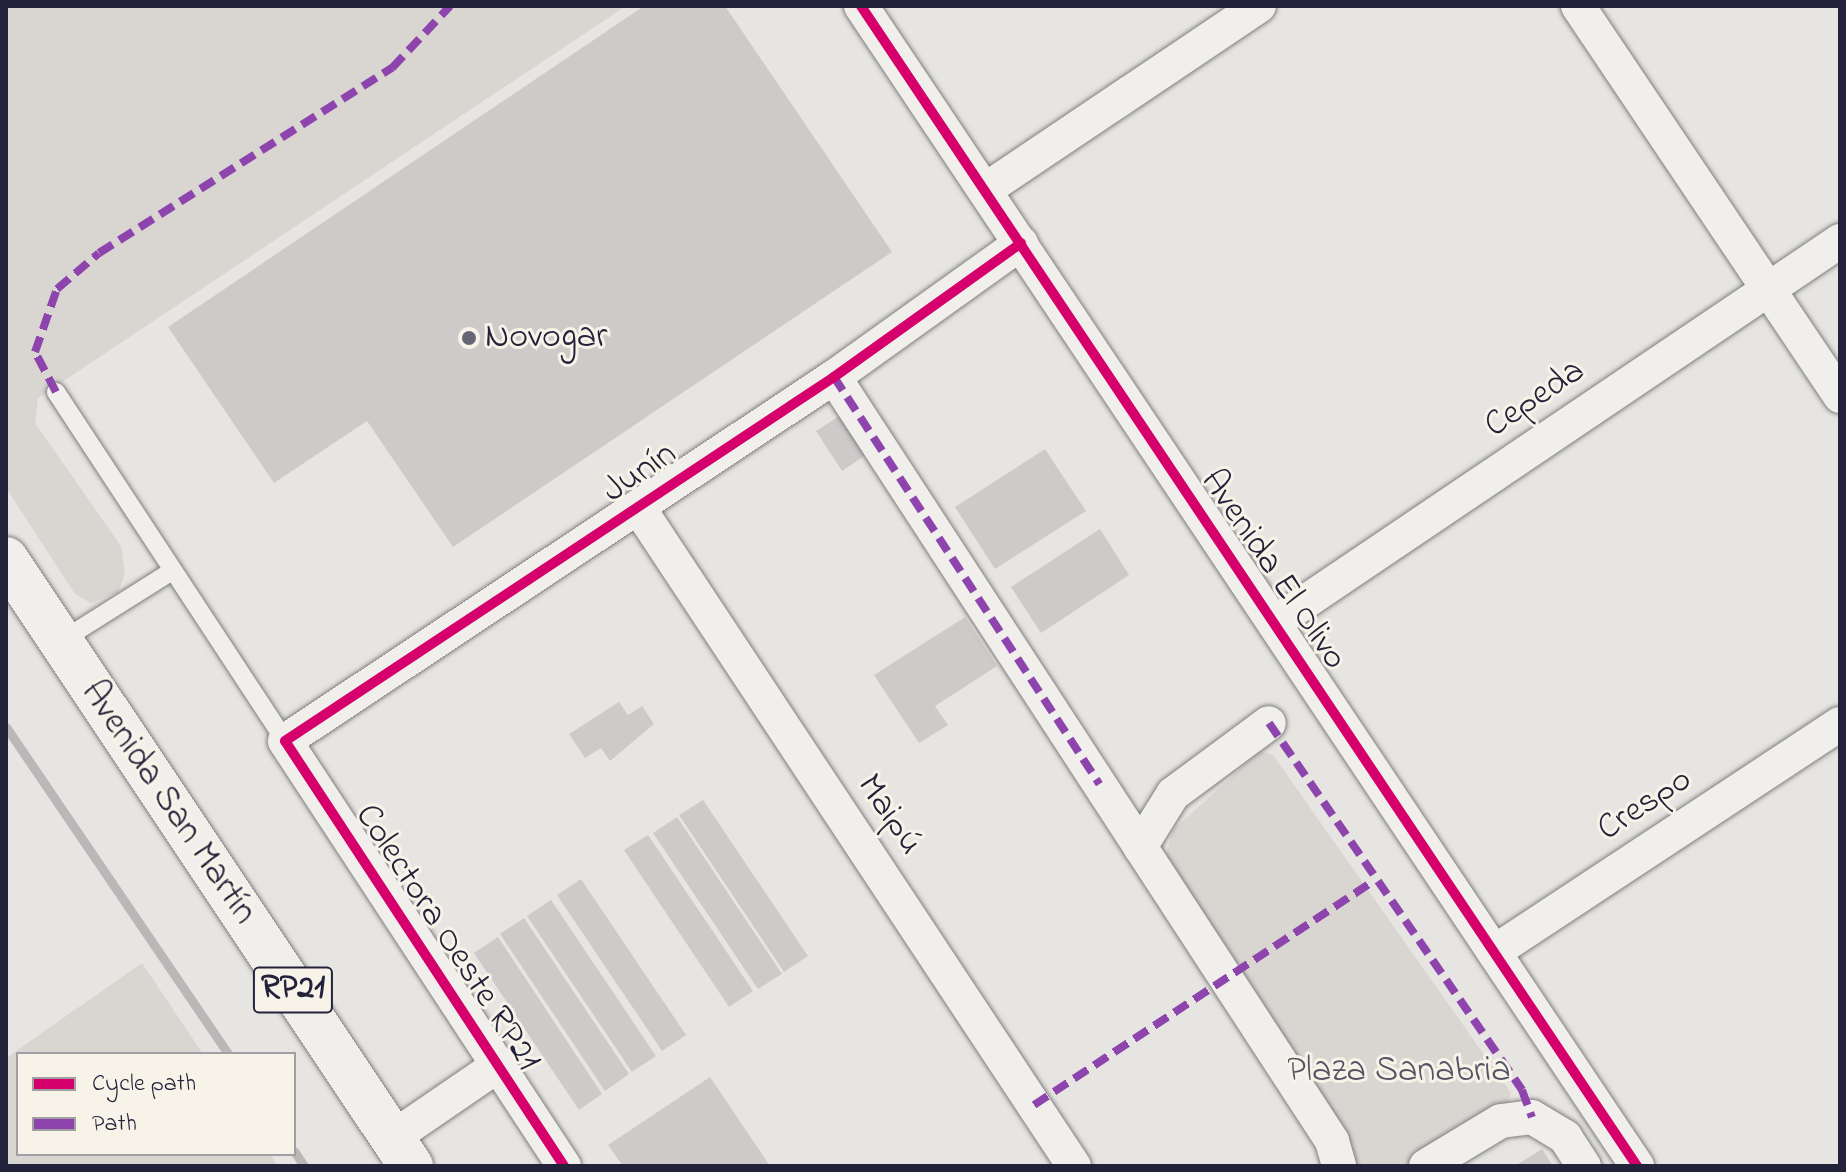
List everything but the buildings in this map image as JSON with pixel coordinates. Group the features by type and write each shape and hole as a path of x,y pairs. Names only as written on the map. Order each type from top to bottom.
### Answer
{"main road":[{"name":"Avenida San Martín","path":"6,559 401,1152"}],"street":[{"name":"Avenida El Olivo","path":"861,6 1637,1166"},
{"path":"985,190 1259,6"},
{"path":"1578,6 1840,396"},
{"name":"Cepeda","path":"1274,623 1840,241"},
{"name":"Junín","path":"285,741 834,377 1021,243"},
{"path":"834,377 1332,1141 1339,1166"},
{"name":"Maipú","path":"638,507 1074,1166"},
{"path":"1140,847 1173,794 1269,723"},
{"name":"Crespo","path":"1494,952 1840,724"},
{"name":"Colectora Oeste RP21","path":"285,741 564,1166"},
{"path":"401,1152 497,1066"},
{"path":"1426,1166 1501,1121 1532,1117 1565,1137 1584,1166"}],"lane":[{"name":"Colectora Oeste RP21","path":"56,392 285,741"},
{"path":"61,641 172,571"}],"green space":[{"path":"6,6 626,6 38,398 35,423 121,546 125,574 118,592 91,603 75,594 6,488"},
{"name":"Plaza Sanabria","path":"1260,751 1273,755 1511,1093 1506,1107 1409,1166 1352,1166 1164,863 1173,830"},
{"path":"142,963 202,1052 16,1052 16,1156 271,1156 278,1166 6,1166 6,1058"}],"waterway":[{"path":"6,727 227,1052"},
{"path":"296,1154 304,1166"}],"marked path":[{"path":"56,392 35,352 57,289 99,253 392,68 450,6"},
{"path":"834,377 1099,784"},
{"path":"1269,723 1522,1090 1532,1117"},
{"path":"1034,1105 1374,881"}],"cycle path":[{"path":"861,6 1637,1166"},
{"path":"564,1166 285,741 834,377 1021,243"}],"place":[{"name":"Novogar","path":"469,338"}]}
